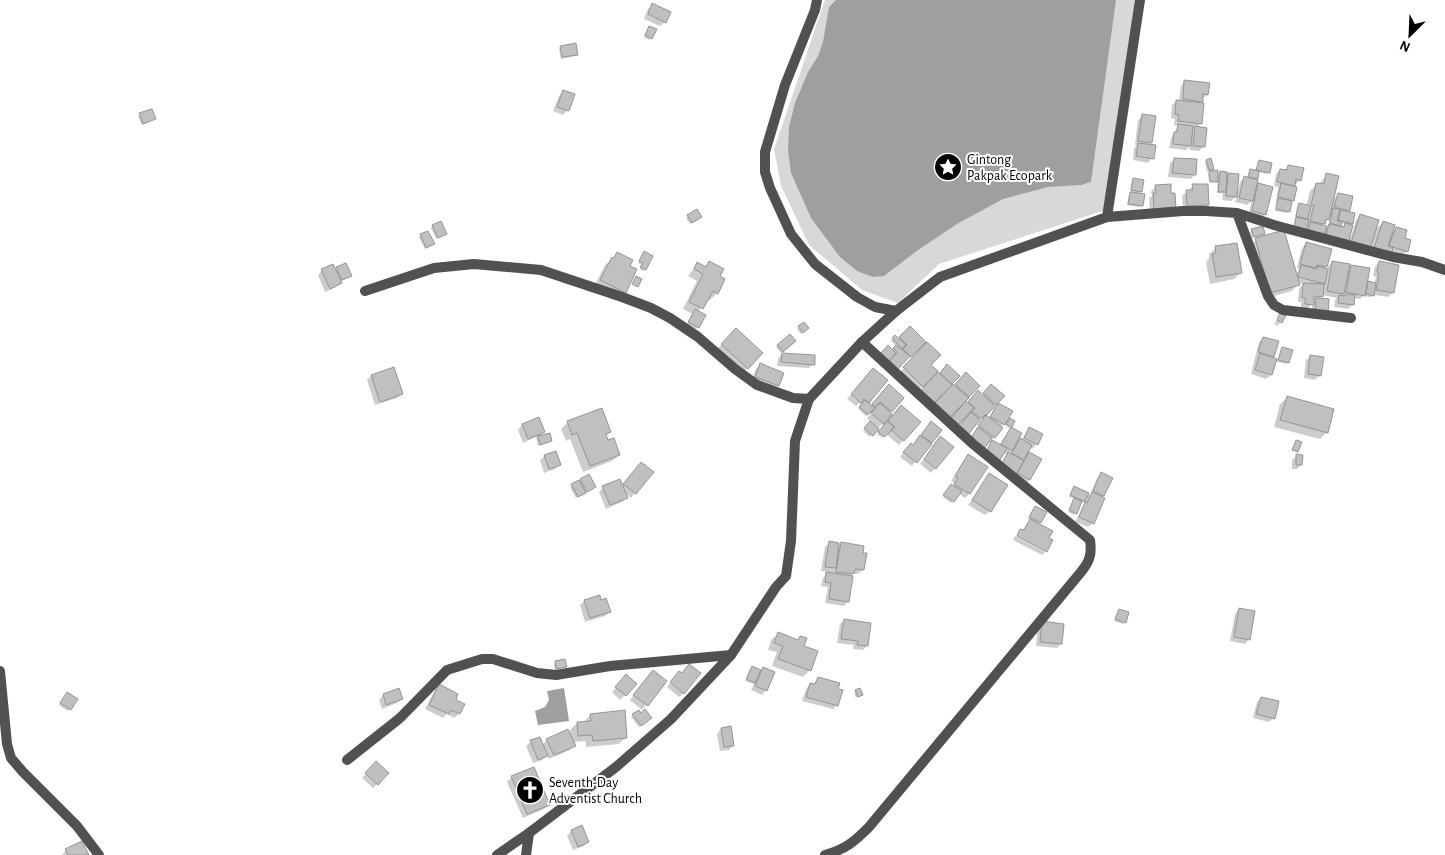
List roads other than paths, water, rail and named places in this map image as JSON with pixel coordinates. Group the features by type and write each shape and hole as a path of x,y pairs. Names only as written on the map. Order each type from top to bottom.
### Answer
{"street":[{"path":"818,0 786,85 765,152 765,172 770,188 791,234 815,264 857,298 875,307 896,312"},
{"path":"1106,217 1140,0"},
{"path":"497,855 616,767 671,719 731,655 776,587 786,576 791,541 795,441 809,399 862,342 940,277 1106,217 1206,210 1237,214 1393,257 1422,262 1445,270"},
{"path":"1237,214 1268,296 1274,305 1284,310 1351,318"},
{"path":"364,290 434,268 474,264 541,270 651,308 698,337 735,369 758,385 793,398 809,399"},
{"path":"825,855 852,844 869,827 1081,572 1089,562 1092,552 1090,540 973,444 862,342"},
{"path":"347,760 400,718 447,670 482,659 504,661 537,673 556,675 610,666 731,655"},
{"path":"0,671 7,744 16,766 77,826 100,855"},
{"path":"526,855 529,833"}],"place":[{"name":"Gintong Pakpak Ecopark","path":"948,167"},
{"name":"Seventh-Day Adventist Church","path":"530,790"}]}
